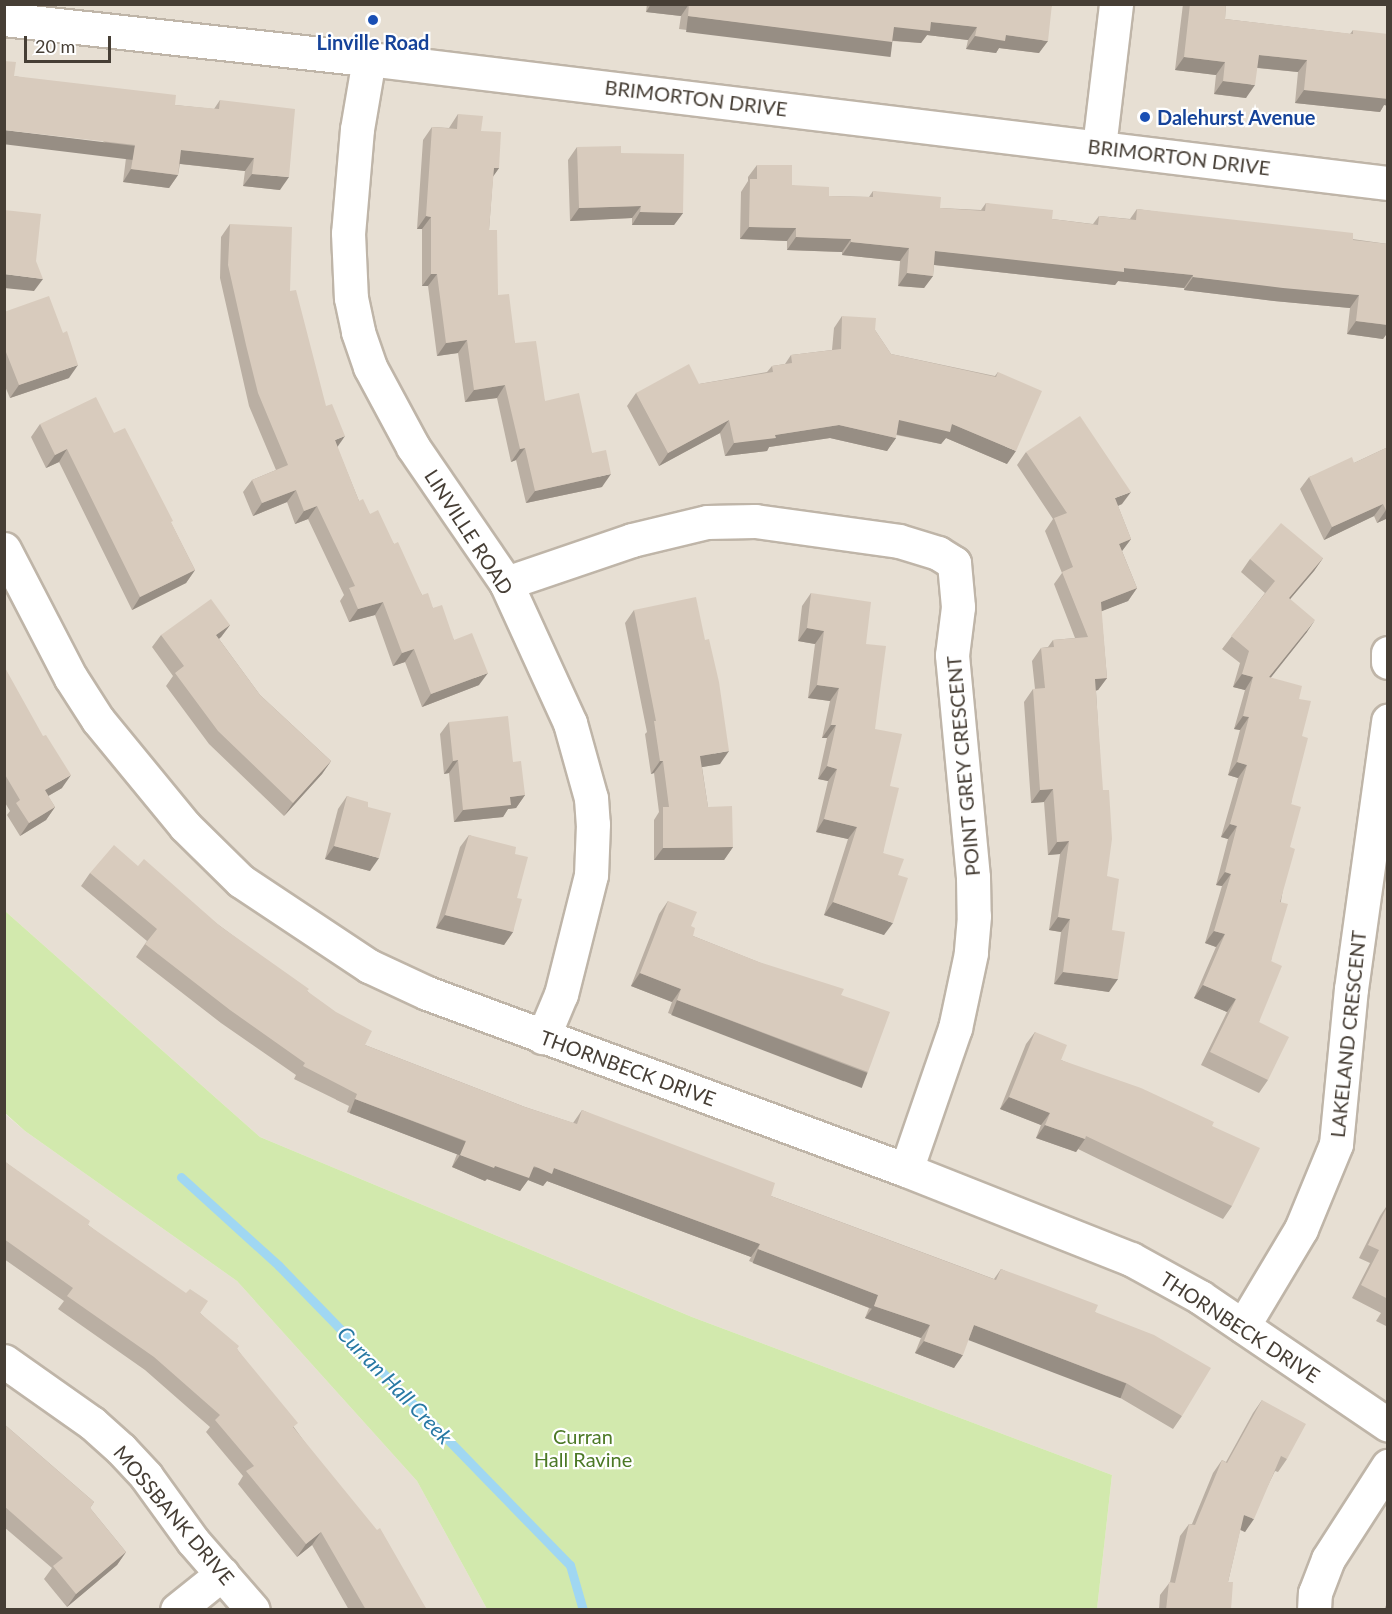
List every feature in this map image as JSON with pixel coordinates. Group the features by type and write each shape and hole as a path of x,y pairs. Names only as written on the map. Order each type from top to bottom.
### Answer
{"street":[{"path":"1099,147 1116,4"},
{"name":"BRIMORTON DRIVE","path":"4,19 369,58 1388,183"},
{"name":"LINVILLE ROAD","path":"369,58 356,139 348,232 351,298 358,332 370,367 413,447 506,583 570,723 586,772 593,824 591,875 585,906 561,993 543,1037"},
{"name":"POINT GREY CRESCENT","path":"506,583 632,540 707,522 755,521 899,541 938,553 954,563 958,607 952,655 973,877 974,916 971,953 955,1028 906,1170"},
{"name":"THORNBECK DRIVE","path":"4,549 71,678 98,720 185,826 241,881 369,966 427,993 906,1170 1131,1258 1200,1297 1388,1425"},
{"path":"1388,653 1388,662"},
{"name":"LAKELAND CRESCENT","path":"1243,1326 1301,1229 1336,1144 1351,989 1388,721"},
{"name":"MOSSBANK DRIVE","path":"4,1361 92,1423 121,1449 146,1476 193,1541 253,1610"},
{"path":"1314,1610 1315,1593 1328,1559 1349,1523 1388,1467"},
{"path":"177,1610 222,1574"}],"shaded area":[{"path":"5,5 1387,5 1387,1609 1097,1609 1112,1475 692,1317 260,1137 5,911"},
{"path":"4,1113 25,1131 237,1281 417,1481 487,1609 5,1609"}],"green space":[{"name":"Curran Hall Ravine","path":"5,911 260,1137 692,1317 1112,1475 1097,1609 487,1609 417,1481 237,1281 25,1131 5,1113"}],"building":[{"path":"689,4 1052,4 1048,41 1006,35 1005,41 975,36 977,27 931,22 930,31 894,27 892,42 688,16"},
{"path":"1190,4 1226,4 1225,19 1353,34 1353,30 1388,34 1388,99 1304,90 1307,60 1259,55 1255,85 1223,81 1225,62 1184,57"},
{"path":"4,61 16,62 14,76 176,95 175,105 219,109 220,100 295,109 289,177 252,174 254,158 181,150 178,175 131,169 135,145 4,130"},
{"path":"458,114 483,116 481,131 501,132 499,168 494,168 489,230 497,230 498,295 509,294 515,343 536,341 545,401 579,393 592,453 606,450 611,474 535,491 525,448 520,449 505,385 474,390 467,340 446,343 437,274 431,274 431,217 426,216 432,127 457,129"},
{"path":"621,146 621,153 684,154 683,213 640,212 641,206 579,208 577,147"},
{"path":"757,165 792,165 792,185 829,187 829,196 873,197 873,191 941,197 940,208 985,211 986,203 1053,210 1052,219 1098,225 1099,216 1136,220 1137,209 1353,233 1353,240 1388,244 1388,325 1356,321 1359,295 1283,288 1193,277 1193,275 1124,268 1124,272 935,251 933,276 907,273 909,248 851,242 851,239 796,237 796,228 749,227 750,179 757,179"},
{"path":"4,210 41,214 36,261 43,279 4,274"},
{"path":"230,224 292,227 290,291 296,290 326,406 332,404 345,436 335,440 359,501 363,499 370,514 378,510 394,544 398,542 422,595 428,593 433,608 442,605 454,640 472,633 488,673 431,694 414,649 402,653 383,602 358,609 349,588 355,586 317,506 304,511 296,490 262,503 252,480 288,465 258,393 246,345 228,265"},
{"path":"49,296 63,333 67,331 78,365 19,385 4,347 4,312"},
{"path":"842,316 876,318 875,330 891,354 996,377 998,372 1042,391 1016,451 952,424 950,432 899,420 896,438 839,425 775,435 776,438 734,443 729,420 668,453 636,393 689,364 699,384 773,372 772,366 792,363 791,355 841,349"},
{"path":"96,397 114,433 125,428 173,521 171,522 195,570 140,597 67,449 55,455 40,424"},
{"path":"1080,416 1131,492 1115,498 1131,539 1119,544 1137,588 1101,602 1107,678 1095,679 1103,790 1109,790 1112,839 1107,876 1119,879 1112,930 1125,932 1118,979 1063,972 1070,919 1058,917 1069,841 1057,842 1053,789 1040,790 1033,689 1045,688 1041,648 1054,647 1053,640 1088,637 1062,572 1073,567 1054,518 1067,513 1026,452"},
{"path":"1388,447 1388,509 1386,510 1383,504 1332,527 1309,477 1352,457 1354,463"},
{"path":"1281,523 1323,558 1289,598 1315,620 1269,677 1302,686 1299,699 1311,701 1302,736 1308,738 1291,804 1301,807 1290,847 1295,849 1280,902 1288,904 1271,961 1282,966 1259,1022 1289,1037 1268,1080 1210,1052 1236,999 1203,985 1225,934 1214,931 1231,874 1225,872 1237,826 1230,824 1247,765 1237,762 1249,717 1243,716 1253,677 1242,674 1249,651 1231,636 1275,581 1250,559"},
{"path":"811,593 871,602 866,644 886,646 875,729 902,734 890,786 899,788 883,853 904,859 898,875 908,878 893,923 833,902 857,827 824,819 837,769 827,766 836,725 831,725 839,688 817,685 824,631 807,628"},
{"path":"696,597 705,640 709,639 719,682 729,751 700,756 708,807 732,806 733,847 663,848 663,807 669,807 663,761 660,761 654,721 656,721 634,610"},
{"path":"211,599 230,625 216,635 260,695 331,761 293,803 218,731 175,673 184,666 161,635"},
{"path":"4,666 43,736 46,735 71,775 45,790 55,807 29,823 16,803 20,800 4,773"},
{"path":"508,716 513,762 521,761 525,795 510,797 511,805 463,810 458,760 453,761 449,722"},
{"path":"347,796 368,802 368,807 391,813 379,858 334,846"},
{"path":"469,835 516,847 515,854 528,857 517,898 522,899 513,932 445,915"},
{"path":"114,845 138,866 144,859 220,926 309,989 307,991 336,1012 372,1031 365,1045 525,1107 577,1124 582,1110 775,1183 771,1196 996,1280 1001,1269 1098,1305 1095,1312 1154,1335 1211,1368 1182,1416 1126,1383 974,1325 963,1355 924,1341 930,1325 874,1306 878,1295 758,1249 760,1244 554,1168 552,1174 534,1166 529,1178 460,1155 466,1141 355,1099 357,1094 303,1066 305,1063 230,1010 145,944 157,929 90,873"},
{"path":"668,901 697,912 691,926 695,928 693,936 759,962 844,989 841,995 890,1012 868,1072 677,1000 681,989 640,973"},
{"path":"1035,1032 1067,1045 1061,1060 1141,1088 1214,1122 1212,1126 1260,1148 1232,1206 1086,1136 1085,1139 1045,1125 1050,1113 1009,1097"},
{"path":"4,1161 90,1221 88,1225 186,1293 190,1289 208,1301 200,1313 239,1346 237,1349 298,1423 293,1427 377,1530 380,1528 427,1610 366,1610 321,1532 306,1544 246,1471 254,1466 215,1420 220,1415 154,1357 67,1296 73,1288 4,1239"},
{"path":"1388,1205 1388,1299 1361,1285 1379,1250 1368,1245"},
{"path":"1262,1400 1306,1424 1287,1459 1281,1456 1254,1519 1244,1515 1228,1582 1233,1582 1231,1610 1166,1610 1169,1582 1175,1583 1189,1524 1195,1525 1222,1460 1227,1463"},
{"path":"4,1424 94,1502 90,1508 126,1552 76,1594 53,1566 63,1558 4,1506"}],"waterway":[{"name":"Curran Hall Creek","path":"181,1177 279,1266 570,1565 583,1610"}],"place":[{"name":"Linville Road","path":"373,20"},
{"name":"Dalehurst Avenue","path":"1145,117"}]}
